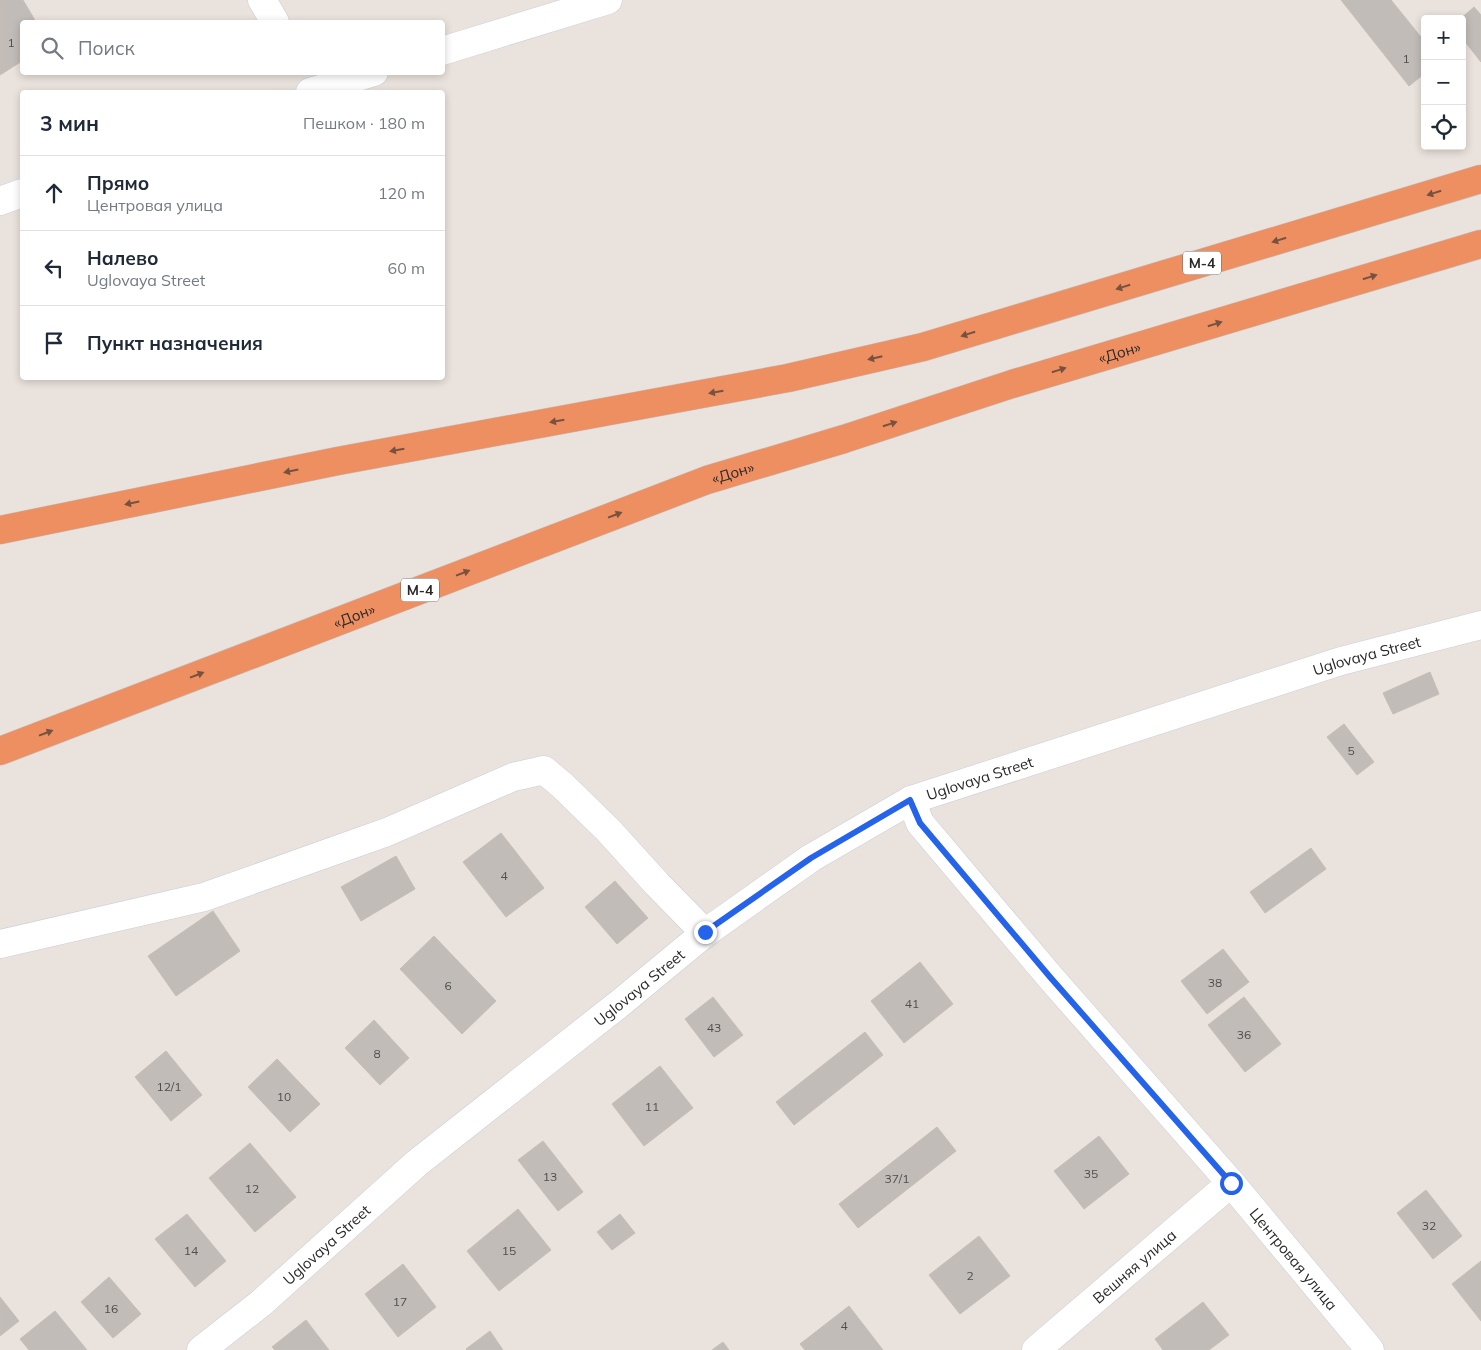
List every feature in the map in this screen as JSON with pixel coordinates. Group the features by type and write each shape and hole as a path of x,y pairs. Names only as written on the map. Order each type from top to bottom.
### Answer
{"highway":[{"name":"М-4","path":"0,530 329,463 788,378 923,348 1481,179"},
{"name":"«Дон»","path":"0,751 707,480 844,439 1012,384 1481,244"}],"street":[{"path":"262,0 274,20"},
{"path":"445,50 608,0"},
{"path":"311,85 359,75"},
{"path":"0,201 20,194"},
{"name":"Uglovaya Street","path":"201,1350 260,1304 417,1163 619,1004 705,932 811,858 910,800 1341,661 1481,625"},
{"path":"0,944 204,897 387,832 513,778 544,770 609,831 657,884 705,932"},
{"name":"Центровая улица","path":"910,800 920,823 1050,977 1231,1183 1370,1350"},
{"name":"Вешняя улица","path":"1036,1350 1231,1183"}],"building":[{"path":"0,0 23,0 35,20 20,20 20,62 0,75"},
{"path":"1341,0 1391,0 1421,37 1421,76 1409,86"},
{"path":"1474,7 1481,15 1481,62 1466,43 1465,15"},
{"path":"1430,672 1439,694 1393,714 1383,693"},
{"path":"1344,724 1374,762 1357,775 1327,737"},
{"path":"501,833 544,888 506,917 463,862"},
{"path":"1311,848 1326,869 1265,913 1250,892"},
{"path":"396,856 415,889 361,921 341,887"},
{"path":"615,881 648,918 617,944 585,907"},
{"path":"213,911 240,951 176,996 148,956"},
{"path":"434,936 496,1001 462,1034 400,969"},
{"path":"1223,949 1249,982 1207,1014 1181,981"},
{"path":"920,962 953,1004 904,1043 871,1001"},
{"path":"713,997 743,1035 714,1057 685,1019"},
{"path":"1244,997 1281,1044 1245,1072 1208,1025"},
{"path":"374,1020 409,1058 380,1085 345,1048"},
{"path":"865,1032 883,1055 794,1125 776,1102"},
{"path":"166,1051 202,1095 171,1121 135,1077"},
{"path":"277,1059 320,1104 290,1132 248,1087"},
{"path":"660,1066 693,1108 644,1146 612,1104"},
{"path":"937,1127 956,1151 858,1228 839,1204"},
{"path":"1099,1136 1129,1174 1084,1209 1054,1171"},
{"path":"543,1141 583,1192 558,1211 518,1160"},
{"path":"250,1143 296,1197 255,1232 209,1178"},
{"path":"1426,1190 1462,1236 1433,1259 1397,1213"},
{"path":"518,1209 551,1250 499,1291 467,1251"},
{"path":"187,1214 226,1261 195,1287 155,1239"},
{"path":"620,1214 635,1233 612,1250 597,1232"},
{"path":"979,1236 1010,1276 960,1314 929,1275"},
{"path":"1481,1261 1481,1321 1452,1284"},
{"path":"403,1264 436,1307 398,1337 365,1294"},
{"path":"109,1277 141,1314 113,1338 81,1302"},
{"path":"0,1297 19,1321 0,1336"},
{"path":"1203,1302 1229,1335 1209,1350 1163,1350 1155,1339"},
{"path":"849,1306 883,1350 805,1350 800,1344"},
{"path":"55,1311 87,1350 29,1350 20,1339"},
{"path":"306,1320 329,1350 275,1350 272,1347"},
{"path":"490,1331 503,1350 466,1349"},
{"path":"723,1342 729,1350 712,1350"}],"route":[{"path":"705,932 811,858 910,800 920,823 1050,977 1231,1183"}]}
